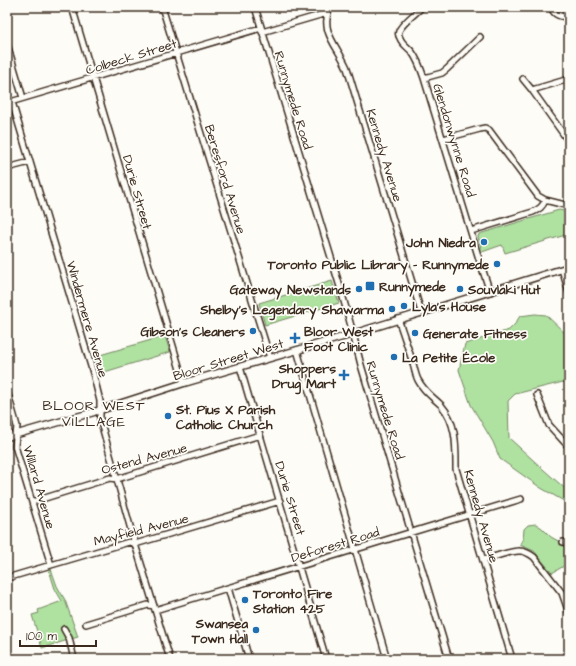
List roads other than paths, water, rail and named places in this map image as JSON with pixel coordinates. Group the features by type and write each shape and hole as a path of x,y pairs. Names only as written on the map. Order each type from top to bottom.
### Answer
{"main road":[{"name":"Bloor Street West","path":"7,437 569,267"}],"street":[{"name":"Durie Street","path":"72,7 184,383"},
{"name":"Beresford Avenue","path":"162,7 270,358"},
{"name":"Runnymede Road","path":"255,7 342,292 361,365 449,659"},
{"name":"Kennedy Avenue","path":"330,7 326,20 328,34 347,68 421,312"},
{"name":"Glendonwynne Road","path":"422,7 404,24 398,34 402,42 411,51 419,64 424,78 490,292"},
{"path":"550,7 552,11 558,15 564,17 569,16"},
{"name":"Colbeck Street","path":"10,102 142,63 327,13"},
{"path":"424,78 447,69 480,37"},
{"path":"7,44 23,98"},
{"path":"523,79 569,142"},
{"path":"532,90 569,79"},
{"name":"Windermere Avenue","path":"10,102 30,162 93,373 100,401 100,419 135,544 170,659"},
{"path":"443,139 480,128 489,130 538,196 545,200 569,206"},
{"path":"7,168 30,162"},
{"path":"471,231 533,212 540,209 545,200"},
{"path":"562,269 569,293"},
{"name":"Kennedy Avenue","path":"398,319 418,379 427,393 445,410 454,429 456,469 512,659"},
{"path":"297,350 387,659"},
{"name":"Durie Street","path":"240,367 326,659"},
{"name":"Willard Avenue","path":"7,391 17,426 15,444 51,565"},
{"path":"537,395 549,425 569,447"},
{"name":"Ostend Avenue","path":"32,502 110,478 117,479 260,436"},
{"name":"Deforest Road","path":"86,624 148,604 154,608 228,588 521,499"},
{"name":"Mayfield Avenue","path":"7,578 129,542 135,544 280,501"},
{"path":"562,542 569,544"},
{"path":"483,560 518,550 525,551 534,557 562,593 569,613"},
{"path":"228,588 249,659"},
{"path":"64,629 69,638 74,659"}],"place":[{"name":"John Niedra","path":"484,242"},
{"name":"Toronto Public Library - Runnymede","path":"497,264"},
{"name":"Runnymede","path":"370,286"},
{"name":"Gateway Newstands","path":"359,289"},
{"name":"Souvlaki Hut","path":"460,289"},
{"name":"Lyla's House","path":"404,306"},
{"name":"Shelby’s Legendary Shawarma","path":"392,309"},
{"name":"Gibson's Cleaners","path":"253,331"},
{"name":"Generate Fitness","path":"415,333"},
{"name":"Bloor West Foot Clinic","path":"295,338"},
{"name":"La Petite École","path":"394,357"},
{"name":"Shoppers Drug Mart","path":"344,375"},
{"name":"St. Pius X Parish Catholic Church","path":"168,416"},
{"name":"Toronto Fire Station 425","path":"245,600"},
{"name":"Swansea Town Hall","path":"256,630"}],"district":[{"name":"BLOOR WEST VILLAGE","path":"94,414"}]}
